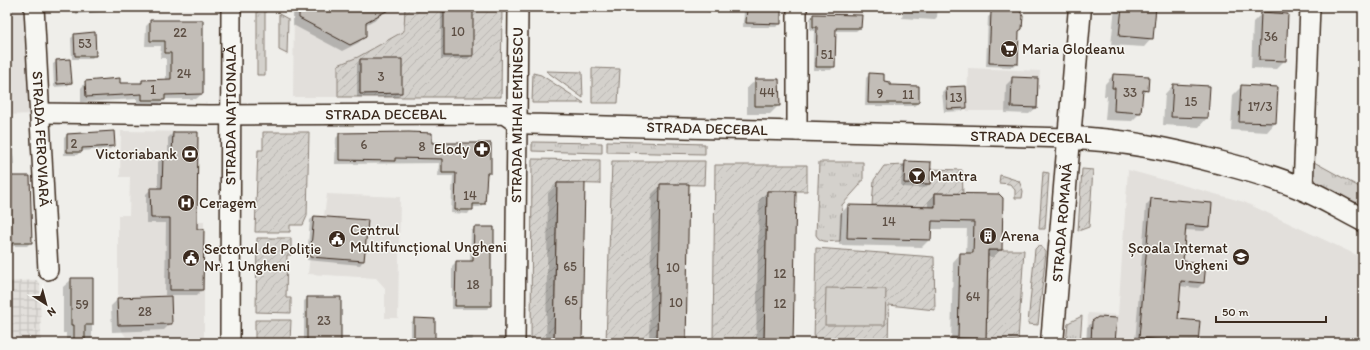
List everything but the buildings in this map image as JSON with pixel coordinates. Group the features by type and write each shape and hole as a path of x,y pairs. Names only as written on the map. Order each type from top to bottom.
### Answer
{"main road":[{"name":"STRADA ROMANĂ","path":"1052,343 1080,7"},
{"name":"STRADA DECEBAL","path":"1069,138 1100,138 1185,153 1247,169 1303,189 1363,220"}],"street":[{"name":"STRADA FEROVIARĂ","path":"34,7 48,270"},
{"name":"STRADA NAȚIONALĂ","path":"230,343 231,7"},
{"name":"STRADA MIHAI EMINESCU","path":"515,343 518,7"},
{"path":"797,7 797,131"},
{"path":"1303,189 1310,7"},
{"name":"STRADA DECEBAL","path":"40,113 504,114 517,123 1069,138"}],"shaded area":[{"path":"7,7 29,7 32,114 7,115"},
{"path":"294,7 405,7 404,31 358,57 338,65 338,97 293,97"},
{"path":"968,68 1040,71 1037,108 1011,107 1011,111 967,111"},
{"path":"121,131 198,132 197,221 204,221 204,343 134,343 134,337 126,337 118,325 118,215 129,215 130,177 120,177"},
{"name":"Școala Internat Ungheni","path":"1128,170 1244,202 1363,258 1363,343 1087,343 1088,313 1118,315"},
{"name":"Centrul Multifuncțional Ungheni","path":"327,194 400,197 398,318 385,318 385,288 376,278 308,274 314,216 324,216"},
{"path":"36,280 40,283 41,343 7,343 7,282"}],"green space":[{"path":"257,7 265,7 265,75 257,75"},
{"path":"405,7 502,7 501,97 338,97 338,65 358,57 404,31"},
{"path":"279,14 288,19 287,54 279,50"},
{"path":"592,68 620,69 618,103 592,103"},
{"path":"546,71 582,72 583,98"},
{"path":"533,73 541,75 584,103 532,103"},
{"path":"263,132 309,132 307,216 303,225 290,225 290,232 255,232 258,150 263,150"},
{"path":"607,141 705,144 705,154 607,152"},
{"path":"532,142 602,143 602,153 532,151"},
{"path":"532,159 600,160 600,184 557,183 554,343 531,343"},
{"path":"612,161 705,161 704,185 661,184 657,343 606,343"},
{"path":"819,162 863,162 863,181 860,181 860,185 842,205 840,241 823,241 816,235"},
{"path":"1314,162 1363,189 1357,203 1308,178"},
{"path":"715,165 807,165 807,191 767,191 764,343 713,343"},
{"path":"905,165 905,183 930,184 931,169 962,170 963,194 935,193 935,207 872,205 874,180 884,166"},
{"path":"1082,169 1093,170 1089,227 1078,231"},
{"path":"1043,172 1049,173 1045,229 1039,229"},
{"path":"1000,175 1019,181 1023,191 1022,198 1015,198 1015,190 1010,184 999,183"},
{"path":"257,238 291,238 291,255 287,255 286,298 291,298 291,313 256,312"},
{"path":"1038,246 1042,247 1046,252 1038,325 1028,324 1035,249"},
{"path":"816,248 934,257 935,310 889,305 888,343 814,343"},
{"path":"987,250 1024,250 1018,340 984,343 954,343 950,337 986,338"},
{"path":"826,288 886,289 885,325 825,325"},
{"path":"1082,316 1080,343 1066,343 1068,323"},
{"path":"255,320 291,320 290,343 255,343"}],"place":[{"name":"Maria Glodeanu","path":"1009,49"},
{"name":"Elody","path":"482,149"},
{"name":"Victoriabank","path":"190,154"},
{"name":"Mantra","path":"917,176"},
{"name":"Ceragem","path":"186,203"},
{"name":"Arena","path":"988,236"},
{"name":"Centrul Multifuncțional Ungheni","path":"337,239"},
{"name":"Școala Internat Ungheni","path":"1241,257"},
{"name":"Sectorul de Poliție Nr. 1 Ungheni","path":"191,258"}]}
